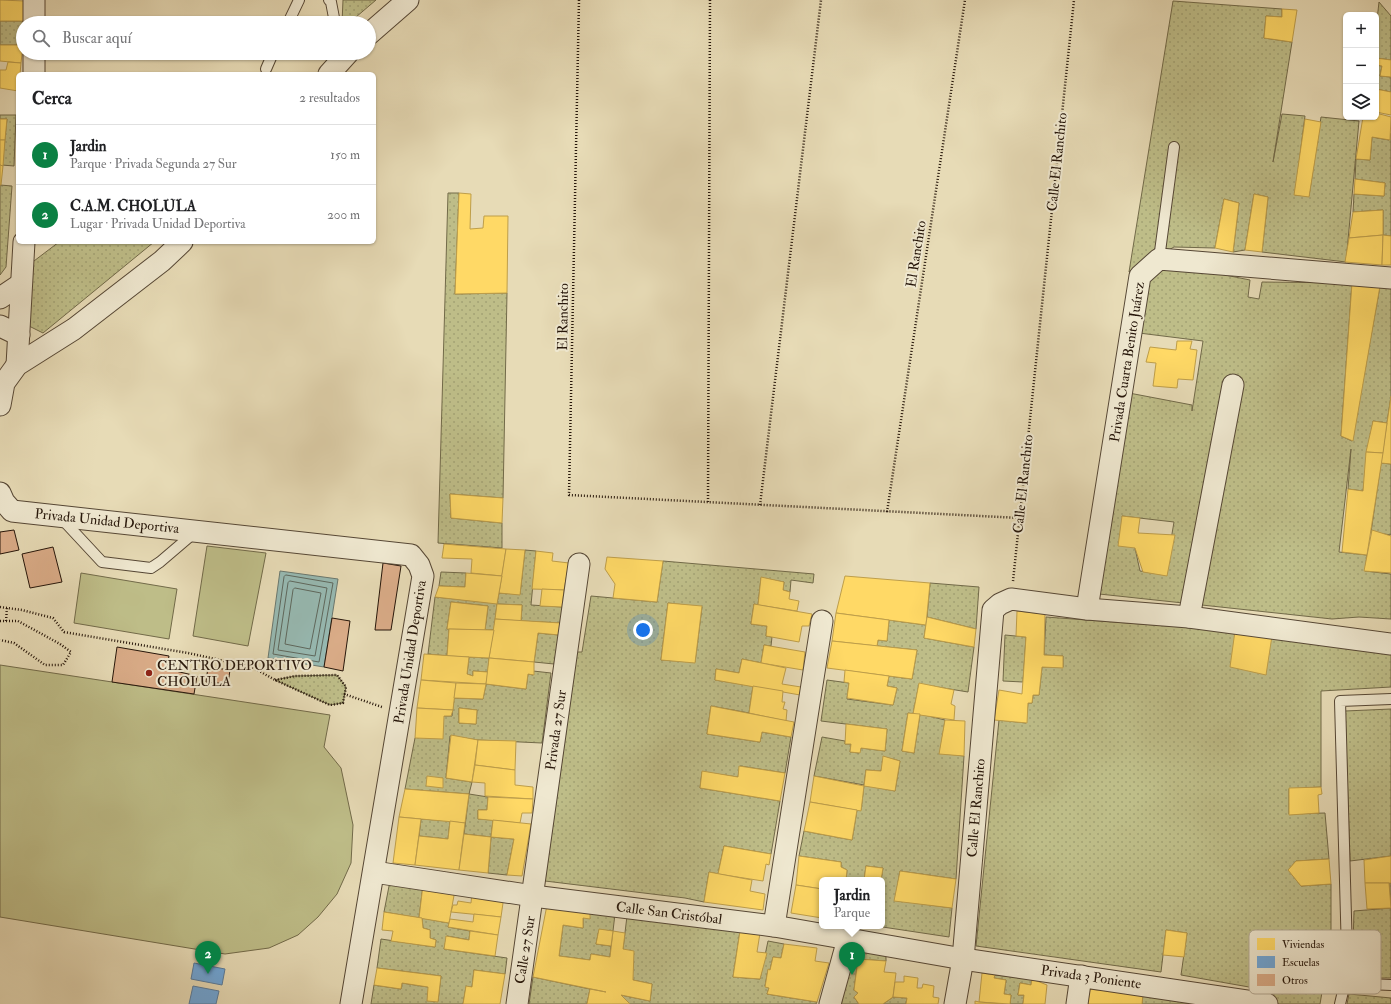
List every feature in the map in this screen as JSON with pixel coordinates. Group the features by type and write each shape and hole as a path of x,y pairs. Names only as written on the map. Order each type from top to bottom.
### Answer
{"street":[{"path":"34,0 34,16"},
{"path":"376,28 408,0"},
{"path":"34,60 34,72"},
{"path":"18,366 24,244"},
{"path":"0,405 4,383 18,366 74,329 162,261 180,244"},
{"path":"1159,259 1391,278"},
{"name":"Privada Cuarta Benito Juárez","path":"1087,609 1140,276 1159,259"},
{"path":"0,298 21,284"},
{"path":"0,326 19,335"},
{"path":"1189,617 1233,385"},
{"name":"Privada Unidad Deportiva","path":"0,493 4,502 12,511 411,555 419,565 423,576 351,1004"},
{"name":"Privada 27 Sur","path":"534,896 579,564"},
{"path":"1011,599 1087,609 1189,617 1391,644"},
{"name":"Calle El Ranchito","path":"963,959 993,610 1000,604 1011,599"},
{"path":"774,926 822,620"},
{"name":"Calle San Cristóbal","path":"374,872 534,896 774,926 963,959"},
{"name":"Calle 27 Sur","path":"517,1004 534,896"},
{"path":"830,1004 848,939"},
{"path":"955,1004 963,959"},
{"name":"Privada 3 Poniente","path":"963,959 1081,976 1210,1000 1267,1004"},
{"path":"1076,1004 1081,976"}],"lane":[{"path":"291,16 299,0"},
{"path":"329,0 331,2 334,16"},
{"path":"266,69 270,60"},
{"path":"1159,259 1174,147"},
{"path":"59,516 102,562 151,568 160,562 195,531"},
{"path":"1345,930 1340,701 1391,699"},
{"path":"1381,985 1391,985"},
{"path":"1340,1004 1342,994"}],"path":[{"name":"El Ranchito","path":"579,0 569,495 1020,518"},
{"path":"708,502 710,0"},
{"path":"760,505 820,0"},
{"name":"El Ranchito","path":"887,512 965,0"},
{"name":"Calle El Ranchito","path":"1011,599 1074,0"},
{"path":"0,608 7,608 53,618 64,632 188,653 252,667 275,680 330,705 342,703 346,687 337,675 295,676 275,680"},
{"path":"6,621 7,608"},
{"path":"0,621 18,621 60,644 71,652 63,666 45,665 14,643 0,640"},
{"path":"344,694 400,714"}],"shaded area":[{"path":"343,0 376,0 357,16 342,16"},
{"path":"1173,1 1282,9 1282,17 1266,16 1264,38 1292,42 1273,162 1282,114 1305,116 1295,195 1309,196 1321,117 1359,121 1346,262 1262,252 1268,197 1254,194 1245,250 1233,252 1239,203 1224,199 1215,248 1174,247 1129,272"},
{"path":"1379,2 1391,16 1391,60 1379,58"},
{"path":"0,21 16,21 16,45 0,45"},
{"path":"1379,66 1382,66 1380,76 1391,77 1391,92 1379,90"},
{"path":"0,115 16,115 14,166 2,165 7,119 0,119"},
{"path":"1391,133 1391,236 1383,235 1383,210 1353,212 1354,194 1384,196 1385,183 1355,179 1356,159 1370,160 1372,137 1389,140"},
{"path":"0,185 12,186 6,267 0,275"},
{"path":"448,193 459,193 455,294 507,293 503,498 450,494 451,518 502,523 502,548 438,543"},
{"path":"56,244 152,244 43,333 27,325 30,264"},
{"path":"1155,269 1215,273 1250,280 1248,297 1259,299 1262,282 1352,283 1341,436 1352,441 1380,286 1391,285 1391,396 1387,423 1373,421 1363,491 1348,489 1351,449 1339,552 1367,555 1365,571 1391,574 1391,619 1359,617 1332,619 1090,593 1129,393 1192,405 1192,411 1203,341 1139,333 1145,276","holes":["1122,516 1174,522 1165,575 1140,571 1135,548"]},
{"path":"1381,463 1391,464 1391,535 1371,532"},
{"path":"207,546 266,553 248,646 193,636"},
{"path":"525,550 536,551 531,605 562,607 561,623 521,621 522,605 497,604 494,630 485,630 488,606 451,602 447,629 449,629 447,656 428,654 435,597 497,603 499,593 520,594"},
{"path":"663,561 814,574 813,583 791,580 790,592 783,590 784,582 761,578 758,605 754,604 751,624 767,626 766,636 772,637 771,646 764,645 761,663 742,659 739,673 716,669 715,680 753,686 749,713 711,706 707,734 760,742 762,732 791,737 785,773 740,766 738,777 702,772 700,788 780,801 771,854 724,846 718,874 709,872 704,902 685,898 545,881 577,652 582,652 591,596 657,602","holes":["668,603 702,607 695,662 661,660"]},
{"path":"441,572 466,573 465,587 439,586"},
{"path":"81,573 177,589 169,639 74,623"},
{"path":"930,583 979,587 976,629 927,617"},
{"path":"1046,617 1235,631 1391,649 1391,687 1321,691 1321,787 1289,789 1289,814 1325,813 1329,859 1296,861 1289,870 1301,886 1331,884 1331,930 1249,930 1249,987 1181,975 1187,933 1166,930 1161,972 976,946 999,720 1026,723 1028,703 1032,703 1033,695 1039,695 1042,667 1063,667 1063,656 1044,655"},
{"path":"889,620 926,625 924,638 974,647 968,692 919,684 913,714 908,713 902,751 914,753 920,714 945,720 940,753 964,756 956,879 900,871 895,900 952,908 949,937 885,927 885,877 882,877 883,868 866,866 864,877 846,877 847,870 841,867 841,862 799,856 804,831 852,840 857,810 861,810 864,785 814,776 822,737 845,741 845,744 851,744 850,752 859,753 861,748 885,751 887,729 821,721 827,680 849,683 847,699 893,705 897,688 887,686 889,676 912,679 917,650 877,646 878,640 887,641","holes":["884,757 900,761 895,791 864,785 866,770 881,771"]},
{"path":"538,633 559,635 554,664 534,662"},
{"path":"1005,635 1026,637 1023,682 1003,681"},
{"path":"469,657 489,658 488,672 473,671 473,676 467,674"},
{"path":"0,665 330,715 324,747 341,768 353,825 351,863 337,894 318,917 298,935 269,948 225,954 0,917"},
{"path":"533,671 551,673 542,743 478,740 450,736 446,778 472,782 469,794 405,789 415,738 444,716 452,716 454,698 483,699 486,684 526,689 528,674 533,675","holes":["459,708 477,710 476,724 459,723"]},
{"path":"337,675 346,687 343,703 330,705 275,680 295,676"},
{"path":"1391,709 1391,856 1350,861 1345,711"},
{"path":"469,794 488,797 487,810 478,810 478,819 493,820 491,837 464,834"},
{"path":"421,819 450,821 448,839 419,836"},
{"path":"491,837 514,839 507,875 488,873"},
{"path":"390,881 423,885 419,918 384,912"},
{"path":"1389,883 1391,883 1391,908"},
{"path":"1391,908 1391,978 1381,978 1381,930 1353,930 1354,911"},
{"path":"590,911 615,914 613,931 599,930 596,944 611,946 610,957 591,954 590,960 559,956 563,925 583,928 583,918"},
{"path":"627,916 740,931 733,977 760,979 768,941 784,944 781,958 773,957 770,970 768,970 765,986 769,988 767,994 817,1002 816,1004 630,1004 621,995 650,1001 652,984 633,980 623,949"},
{"path":"422,918 449,923 448,927 470,931 469,940 447,936 444,949 507,958 505,974 474,970 472,987 466,987 463,1004 371,1004 374,985 401,989 402,983 428,987 438,1001 441,976 377,968 381,939 435,947 436,940 430,938 430,930 423,928"},
{"path":"854,949 886,955 886,961 858,959 854,990 858,993 854,997 859,1004 840,1004"},
{"path":"995,975 1032,979 1031,985 1020,983 1018,995 1024,995 1023,1004 1010,1004 1011,995 1004,994 1006,980 994,978"},
{"path":"533,977 590,989 587,1004 529,1004"},
{"path":"1143,994 1192,1004 1142,1004"},
{"path":"1266,994 1322,994 1320,1004 1266,1004"},
{"path":"1349,994 1391,998 1391,1004 1347,1004"},
{"path":"893,997 907,998 906,1004 883,1004"}],"water":[{"path":"280,571 338,579 324,667 268,658"}],"building: Viviendas":[{"path":"0,0 25,1 24,16 16,16 16,21 0,21"},
{"path":"1282,9 1297,10 1292,42 1264,38 1266,16 1282,17"},
{"path":"0,45 16,45 16,60 21,60 21,63 0,61"},
{"path":"1379,58 1391,60 1391,77 1380,76 1382,66 1379,66"},
{"path":"8,62 21,63 20,72 16,72 16,91 0,88 0,70 6,70"},
{"path":"1379,90 1391,92 1391,115 1379,113"},
{"path":"1379,114 1391,117 1390,140 1372,137 1370,160 1356,159 1362,120 1379,120"},
{"path":"0,119 7,119 5,140 0,140"},
{"path":"1305,119 1321,122 1309,197 1294,195"},
{"path":"0,140 5,140 3,166 0,165"},
{"path":"0,165 3,166 1,185 0,185"},
{"path":"1355,179 1385,183 1384,196 1354,194"},
{"path":"459,193 471,194 470,229 483,228 484,216 508,216 507,293 455,294"},
{"path":"1254,194 1268,197 1262,252 1245,250"},
{"path":"1224,199 1239,203 1233,252 1215,248"},
{"path":"1383,210 1383,235 1349,238 1353,212"},
{"path":"1383,235 1382,265 1345,262 1349,238"},
{"path":"1383,235 1391,236 1391,265 1382,265"},
{"path":"1352,283 1380,286 1353,441 1341,436"},
{"path":"1177,341 1192,341 1190,349 1197,350 1193,380 1178,379 1177,388 1153,386 1156,363 1146,362 1150,347 1176,350"},
{"path":"1391,396 1391,464 1381,463"},
{"path":"1373,421 1387,423 1383,453 1366,452"},
{"path":"1366,452 1383,453 1367,555 1342,552 1348,489 1363,491"},
{"path":"450,494 503,498 502,523 451,518"},
{"path":"1122,516 1140,518 1138,533 1175,535 1167,576 1143,572 1135,548 1118,546"},
{"path":"1372,530 1391,536 1391,573 1364,571"},
{"path":"444,544 506,549 502,576 471,573 472,559 442,558"},
{"path":"506,549 525,550 520,595 499,593"},
{"path":"536,551 553,553 552,561 569,563 564,590 532,589"},
{"path":"607,557 663,561 657,602 613,598 615,584 605,569"},
{"path":"466,573 502,576 497,604 435,597 439,586 465,587"},
{"path":"845,576 930,583 926,625 836,613"},
{"path":"761,577 784,582 783,590 790,592 789,599 799,601 797,611 758,605"},
{"path":"542,589 564,590 562,607 540,606"},
{"path":"451,602 488,606 485,630 447,629"},
{"path":"668,603 702,606 695,663 661,660"},
{"path":"497,604 522,605 521,621 495,619"},
{"path":"754,604 812,614 809,626 802,626 799,642 766,636 767,626 751,624"},
{"path":"1017,611 1045,614 1044,655 1063,656 1063,668 1042,667 1039,695 1033,695 1032,703 1028,703 1027,723 994,720 999,690 1022,694 1026,637 1016,636"},
{"path":"836,613 889,620 887,641 878,640 877,646 832,641"},
{"path":"927,617 976,629 974,647 924,638"},
{"path":"495,619 561,623 559,635 538,633 534,662 489,658"},
{"path":"449,629 494,630 489,658 447,656"},
{"path":"1235,631 1272,636 1266,675 1230,667"},
{"path":"832,641 917,650 912,679 827,668"},
{"path":"764,645 805,652 803,670 761,663"},
{"path":"424,654 469,657 467,674 473,676 473,671 488,672 486,684 421,680"},
{"path":"489,658 534,662 534,675 528,674 526,689 486,684"},
{"path":"742,659 786,668 782,684 801,687 800,695 715,680 716,669 739,673"},
{"path":"845,670 889,676 887,686 897,688 893,705 847,698 849,683 844,682"},
{"path":"421,680 456,683 453,710 417,708"},
{"path":"456,683 486,684 483,699 454,698"},
{"path":"919,683 954,690 951,704 955,706 954,720 913,714"},
{"path":"753,686 783,691 782,702 785,702 783,709 787,710 786,721 749,713"},
{"path":"711,706 794,722 791,737 762,732 760,742 707,734"},
{"path":"417,708 453,710 451,716 444,716 443,739 415,738"},
{"path":"459,708 477,710 476,724 459,723"},
{"path":"908,713 920,714 914,753 902,751"},
{"path":"945,720 965,721 964,756 939,754"},
{"path":"846,724 887,729 885,751 861,748 860,753 850,752 851,744 845,744"},
{"path":"451,735 478,740 472,782 446,778"},
{"path":"478,740 516,741 515,770 475,765"},
{"path":"883,756 900,761 895,791 864,786 866,770 881,771"},
{"path":"475,765 515,770 515,785 533,787 533,799 485,796 485,783 472,782"},
{"path":"739,766 785,773 780,801 700,788 702,771 738,777"},
{"path":"427,776 443,778 443,788 426,786"},
{"path":"814,776 864,786 861,811 810,802"},
{"path":"1321,787 1322,794 1318,795 1319,813 1289,815 1289,788"},
{"path":"405,789 469,794 465,823 399,817"},
{"path":"488,797 533,799 532,813 522,813 520,823 478,819 478,810 487,810"},
{"path":"810,802 857,810 852,840 804,831"},
{"path":"399,817 421,819 415,865 393,863"},
{"path":"493,820 531,824 522,876 507,875 514,839 491,837"},
{"path":"450,821 465,823 459,870 415,865 419,836 448,839"},
{"path":"464,834 491,837 488,873 459,870"},
{"path":"724,846 771,854 769,865 766,864 763,881 718,874"},
{"path":"799,856 841,862 841,867 847,870 846,877 819,877 819,889 796,885"},
{"path":"1391,856 1391,883 1365,883 1364,860"},
{"path":"1329,859 1331,884 1301,886 1288,870 1296,861"},
{"path":"866,866 883,868 882,877 864,877"},
{"path":"900,871 956,879 952,908 894,901"},
{"path":"709,872 752,880 750,891 765,894 763,910 704,902"},
{"path":"1365,883 1389,883 1391,908 1367,909"},
{"path":"423,885 455,890 449,923 419,918"},
{"path":"796,885 819,889 819,918 791,913"},
{"path":"472,893 504,896 501,917 451,912 453,905 457,905 458,901 471,903"},
{"path":"547,905 590,911 590,919 583,918 583,928 563,925 559,956 590,960 591,954 610,957 613,931 625,933 623,949 634,951 633,980 652,984 650,1001 621,995 630,1004 587,1004 590,989 606,992 533,977"},
{"path":"384,912 422,918 423,928 430,930 430,938 436,940 435,947 391,941 393,931 382,930"},
{"path":"474,914 501,917 498,935 448,927 450,919 473,922"},
{"path":"599,929 613,931 611,946 596,944"},
{"path":"1166,930 1187,933 1184,957 1163,955"},
{"path":"470,931 498,935 495,956 444,949 446,936 469,940"},
{"path":"740,931 760,933 757,952 767,953 760,979 733,977"},
{"path":"784,944 817,948 815,961 829,963 817,1002 767,994 769,988 765,987 768,969 770,970 773,957 781,958"},
{"path":"858,959 886,961 884,972 896,973 893,997 883,1004 859,1004 854,997 858,993 854,990"},
{"path":"377,968 441,976 438,1002 427,1001 428,987 402,983 401,989 374,985"},
{"path":"474,970 505,974 500,1004 463,1004 466,986 472,987"},
{"path":"982,973 995,975 994,978 1006,980 1004,994 1011,995 1010,1004 979,1002"},
{"path":"904,976 918,978 917,988 922,988 923,984 934,986 933,997 939,998 938,1004 906,1004 907,998 893,997 895,982 904,982"},
{"path":"1032,979 1047,985 1045,1004 1023,1004 1024,995 1018,995 1020,983 1031,985"},
{"path":"1087,989 1143,994 1142,1004 1084,1004"},
{"path":"975,1001 979,1002 1003,1004 975,1004"}],"building: Escuelas":[{"path":"194,963 225,969 222,985 191,979"},
{"path":"193,986 219,991 216,1004 189,1004"}],"building: Otros":[{"path":"14,530 19,550 0,554 0,532"},
{"path":"53,547 62,582 30,588 22,554"},
{"path":"383,563 401,566 391,630 375,630"},
{"name":"CENTRO DEPORTIVO CHOLULA","path":"332,618 350,621 343,671 324,667"},
{"name":"CENTRO DEPORTIVO CHOLULA","path":"117,647 169,656 167,666 172,667 171,670 197,676 194,694 112,682"},
{"name":"CENTRO DEPORTIVO CHOLULA","path":"208,667 230,670 228,684 206,682"}],"place":[{"name":"CENTRO DEPORTIVO CHOLULA","path":"149,673"},
{"name":"C.A.M. CHOLULA","path":"208,974"},
{"name":"Jardin","path":"852,975"}]}
